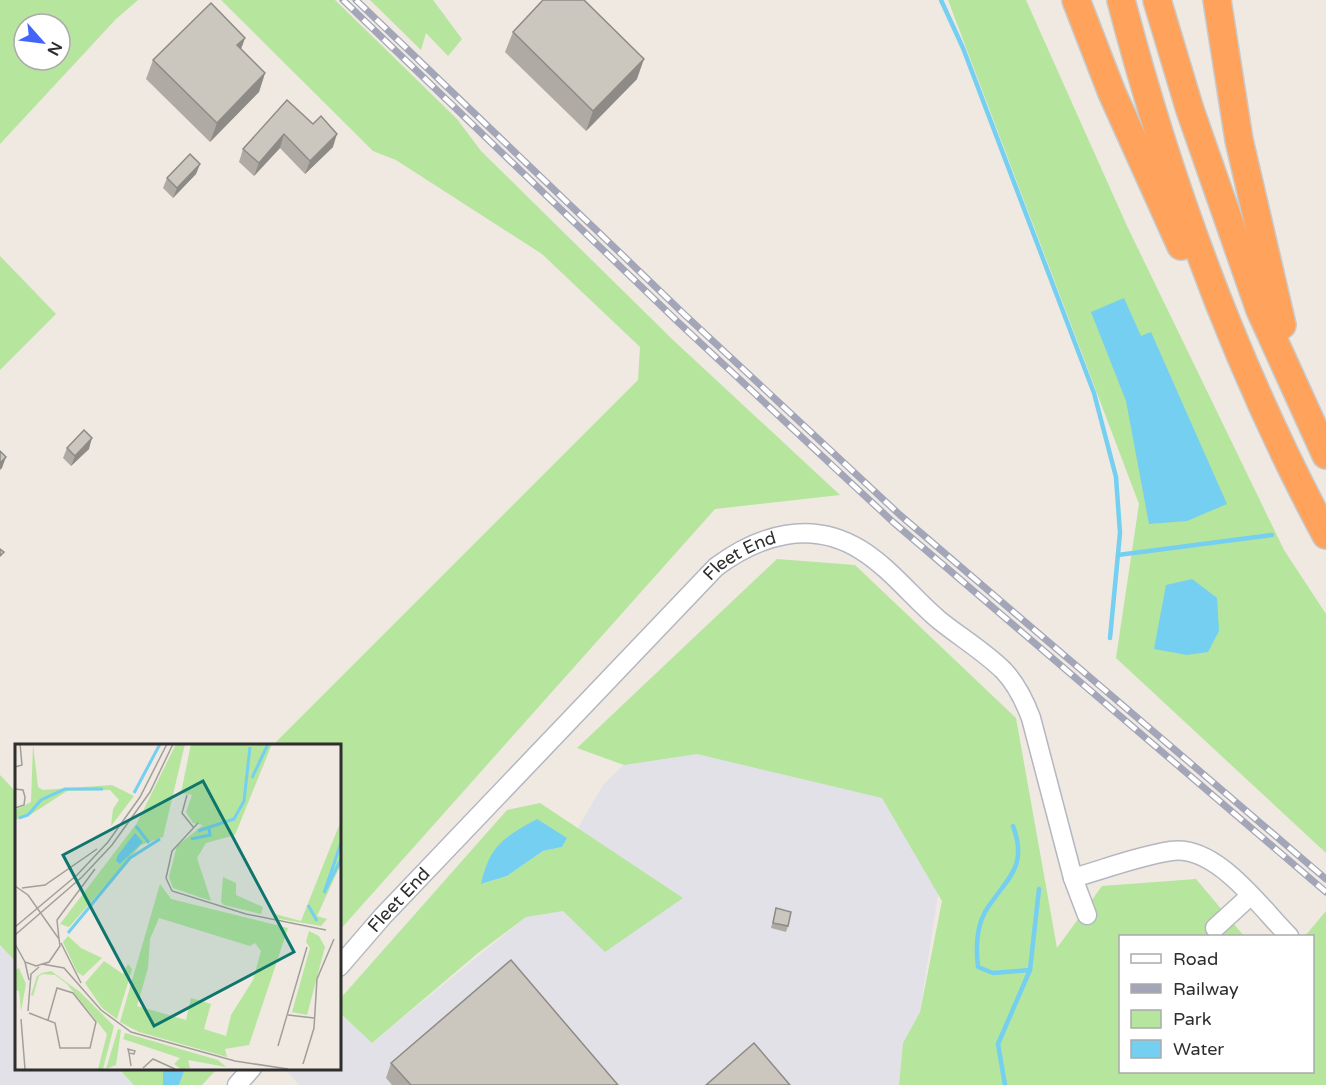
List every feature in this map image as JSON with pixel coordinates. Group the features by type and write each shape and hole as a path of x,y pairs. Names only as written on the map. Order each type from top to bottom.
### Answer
{"highway":[{"path":"1076,0 1112,93 1258,420 1288,461"},
{"path":"1121,0 1154,116 1194,237 1231,330 1288,461 1326,535"},
{"path":"1157,0 1225,215 1260,310 1326,455"},
{"path":"1217,0 1239,140 1259,233 1289,349 1314,431"}],"street":[{"name":"Fleet End","path":"340,967 400,899 716,567 761,539 790,533 839,540 860,549 938,618 1005,672 1023,699 1031,718 1073,878 1087,915"},
{"path":"1073,878 1172,850 1186,851 1210,859 1221,866 1288,935"},
{"path":"1215,928 1250,896"},
{"path":"237,1085 250,1070"}],"shaded area":[{"path":"782,582 941,875 920,1012 903,1043 899,1085 299,1085 286,1070 340,1070 340,1013 372,1043 526,917 603,785 731,661"},
{"path":"0,945 15,961 15,1070 120,1070 134,1085 0,1085"}],"green space":[{"path":"0,0 138,0 116,19 72,66 72,12 12,12 12,72 67,72 0,144"},
{"path":"221,0 335,0 457,119 481,151 672,339 840,495 715,509 340,930 340,744 274,744 638,380 640,347 542,254 396,160 373,151"},
{"path":"370,0 433,0 462,39 448,56 426,33 421,50"},
{"path":"948,0 1026,0 1127,226 1284,550 1326,614 1326,853 1116,658 1139,504"},
{"path":"0,256 56,314 0,370"},
{"path":"777,559 855,565 1016,718 1057,948 1102,886 1196,879 1243,935 1119,935 1119,1073 1314,1073 1314,935 1306,935 1326,911 1326,1085 899,1085 903,1043 920,1012 942,901 882,798 697,754 624,765 577,748"},
{"path":"0,775 15,791 15,961 0,945"},
{"path":"540,803 683,898 605,952 563,911 526,917 478,953 372,1043 340,1013 340,999 507,810","holes":["566,838 562,847 543,851 507,876 481,884"]},
{"path":"120,1070 163,1070 163,1085 134,1085"},
{"path":"185,1070 216,1070 202,1085 179,1085"}],"water":[{"path":"1124,298 1141,336 1151,332 1227,504 1187,521 1149,524 1126,401 1091,312"},
{"path":"1192,579 1217,598 1219,631 1208,652 1187,655 1154,649 1166,585"},
{"path":"537,819 567,838 562,847 543,851 507,876 481,884 489,860 500,844"},
{"path":"163,1070 185,1070 179,1085 163,1085"}],"building":[{"path":"543,0 584,0 644,59 593,111 513,32"},
{"path":"211,3 245,38 237,45 265,73 217,123 153,60"},
{"path":"287,100 313,124 321,116 337,134 310,161 284,134 259,163 243,149"},
{"path":"190,154 200,164 177,188 167,178"},
{"path":"84,430 92,438 75,456 67,448"},
{"path":"0,451 6,457 0,463"},
{"path":"776,908 791,912 788,926 773,923"},
{"path":"511,960 618,1085 411,1085 391,1063"},
{"path":"754,1043 790,1085 706,1085"}],"waterway":[{"path":"941,0 963,48 1094,393 1116,477 1120,533 1110,638"},
{"path":"1118,555 1272,535"},
{"path":"1013,826 1018,853 1016,863 1013,873 982,918 977,939 978,967 993,973 1030,970"},
{"path":"1005,1085 998,1044 1030,970 1039,889"}],"railway":[{"path":"343,0 679,323 893,522 1326,892"},
{"path":"356,0 686,316 900,515 1326,879"}]}
